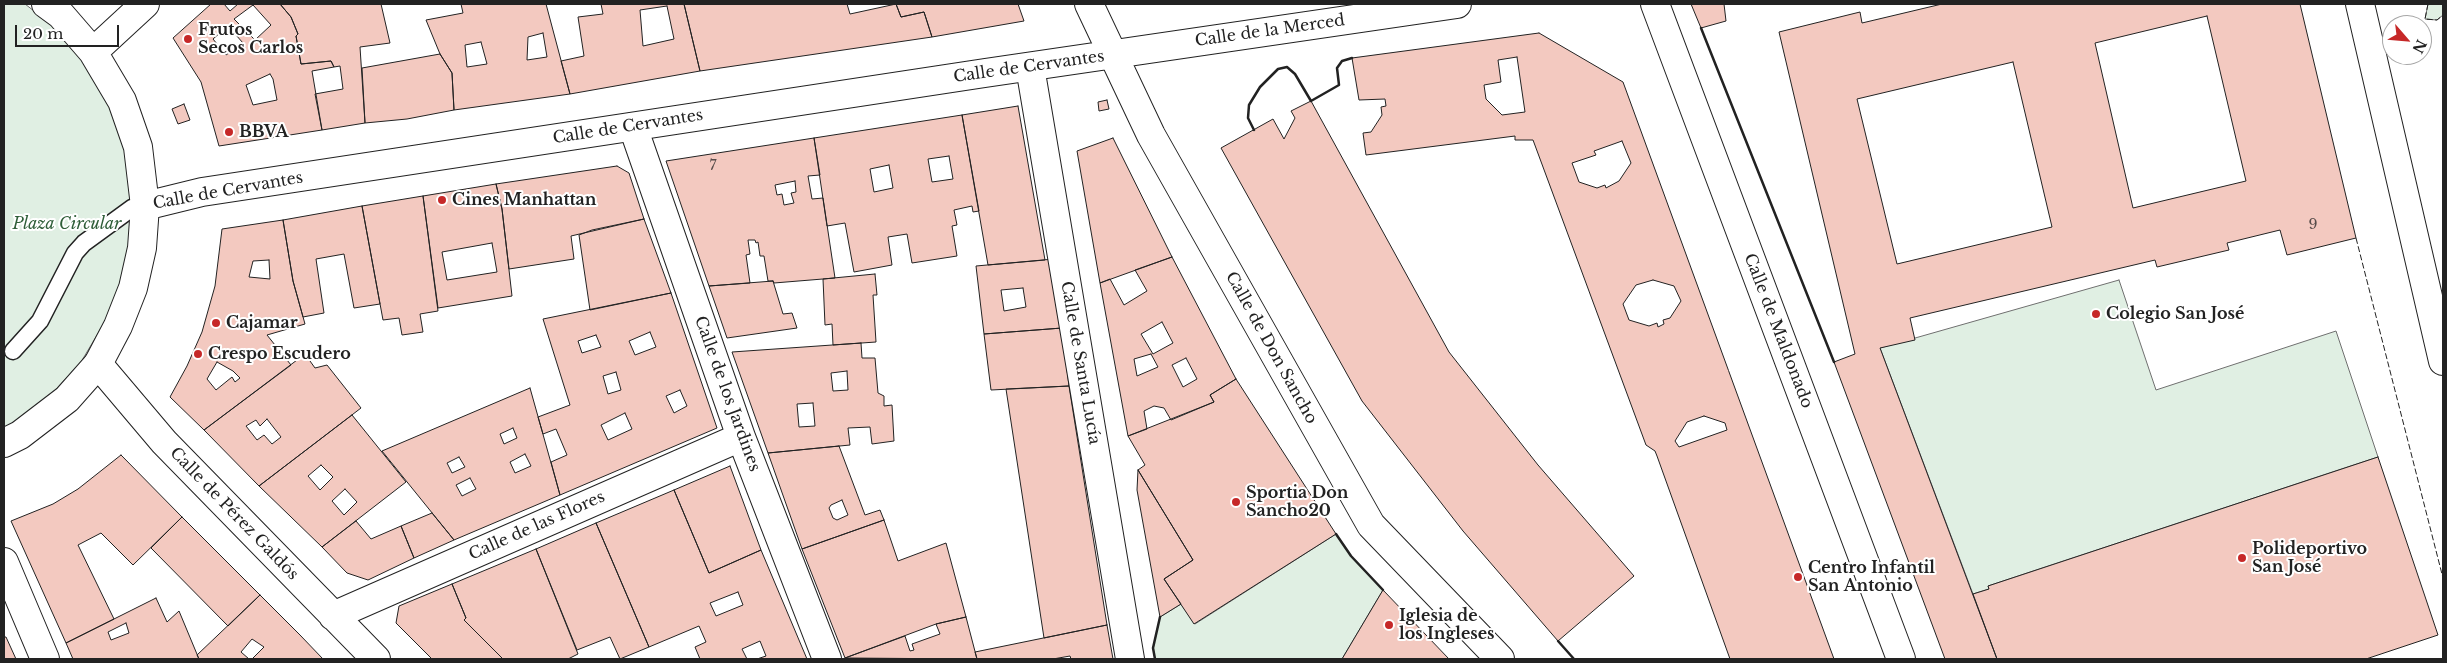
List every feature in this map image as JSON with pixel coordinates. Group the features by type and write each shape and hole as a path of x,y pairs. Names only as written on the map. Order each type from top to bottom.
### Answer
{"street":[{"path":"4,443 20,435 67,399 98,364 118,326 133,288 142,248 145,206 138,147 122,101 93,52 61,15 46,4"},
{"path":"93,52 145,4"},
{"name":"Calle de Don Sancho","path":"1089,4 1151,135 1371,525 1500,659"},
{"name":"Calle de la Merced","path":"1112,54 1457,4"},
{"name":"Calle de Maldonado","path":"1655,4 1901,659"},
{"path":"2360,4 2443,361"},
{"name":"Calle de Cervantes","path":"145,206 202,192 1112,54"},
{"name":"Calle de Santa Lucía","path":"1030,67 1130,659"},
{"name":"Calle de los Jardines","path":"633,127 741,437 827,659"},
{"name":"Calle de Pérez Galdós","path":"98,364 164,442 376,659"},
{"name":"Calle de las Flores","path":"333,616 741,437"},
{"path":"4,562 44,659"}],"lane":[{"path":"14,351 40,321 75,253 84,243 132,208 145,206"}],"green space":[{"name":"Plaza Circular","path":"4,4 25,4 52,25 83,59 111,107 126,150 132,208 129,246 121,284 106,320 81,362 45,401 4,430"},
{"path":"2428,4 2443,4 2443,15 2437,20 2432,20 2432,15 2426,15"},
{"path":"2119,280 2156,390 2336,331 2378,457 1988,586 1989,589 1973,594 1880,348"},
{"path":"1336,534 1351,556 1383,590 1342,659 1155,659 1153,648 1160,617 1181,604 1195,624"}],"building":[{"path":"211,4 224,4 230,11 238,4 280,4 291,17 298,34 296,36 301,64 331,61 334,67 312,71 322,130 219,146 201,82 173,38","holes":["253,5 271,25 255,40 234,19","228,26 243,43 226,55 213,39","270,74 273,79 277,100 253,105 246,85"]},
{"path":"280,4 381,4 390,43 360,47 365,123 322,130 315,94 343,89 340,66 334,67 331,61 301,64 296,36 298,34 291,17"},
{"path":"461,4 546,4 570,94 454,110 452,73 440,54 426,20 463,13","holes":["543,33 547,57 527,60 528,37","481,42 487,64 467,67 465,45"]},
{"path":"601,4 684,4 700,71 570,94 561,61 584,56 578,17 603,14","holes":["667,6 674,39 643,46 640,10"]},
{"path":"684,4 847,4 850,14 896,4 901,17 924,12 932,37 700,71"},
{"path":"896,4 1018,4 1024,21 932,37 924,12 901,17"},
{"path":"1691,4 1724,4 1726,21 1701,28"},
{"path":"1942,4 2300,4 2356,238 2287,255 2280,230 2227,243 2229,250 2157,267 2155,260 1910,318 1915,340 1880,348 1997,659 1945,659 1834,362 1855,354 1779,32 1860,12 1862,23","holes":["2207,16 2246,181 2133,208 2095,43","2013,62 2052,227 1897,264 1857,99"]},
{"path":"1539,33 1623,82 1834,659 1730,659 1657,456 1655,451 1646,445 1533,140 1515,140 1515,136 1366,155 1363,133 1371,132 1382,115 1381,107 1386,106 1385,99 1359,100 1352,58","holes":["1517,57 1525,112 1502,115 1486,99 1484,85 1501,82 1498,60","1622,141 1631,163 1619,181 1606,188 1605,185 1597,188 1579,182 1572,163 1596,155 1594,151","1653,280 1674,286 1681,301 1670,318 1663,320 1664,324 1658,327 1657,323 1649,326 1629,320 1623,304 1636,285","1704,416 1725,423 1727,430 1679,447 1675,441 1687,422"]},
{"path":"440,54 452,73 454,110 407,119 365,123 362,68"},
{"path":"1107,100 1109,109 1099,111 1098,102"},
{"path":"1311,101 1449,352 1538,465 1634,576 1558,641 1463,531 1362,401 1221,148 1273,119 1284,139 1295,118 1291,111"},
{"path":"184,104 190,120 178,124 172,109"},
{"path":"1018,106 1045,260 988,265 962,115"},
{"path":"962,115 979,211 973,212 972,206 954,210 957,225 952,226 957,256 912,263 907,234 888,237 892,265 854,272 845,223 827,226 814,138","holes":["949,156 953,179 932,182 928,159","889,165 893,188 874,192 870,169"]},
{"path":"814,138 820,175 808,176 812,199 823,198 835,278 774,283 773,281 768,281 764,256 760,256 758,242 748,240 750,254 746,255 750,283 709,286 666,161","holes":["795,181 796,192 791,193 794,203 784,205 782,194 777,195 775,185"]},
{"path":"1113,138 1172,257 1100,283 1077,151"},
{"path":"617,166 629,173 644,219 571,236 574,259 509,269 502,209 496,184"},
{"path":"496,184 502,209 512,296 438,308 423,196","holes":["492,243 497,272 447,280 442,252"]},
{"path":"423,196 438,311 420,314 423,332 402,335 399,318 383,320 362,206"},
{"path":"362,206 380,304 354,308 344,254 316,259 324,313 303,317 293,281 283,220"},
{"path":"644,219 671,293 590,310 579,235 592,230"},
{"path":"283,220 293,281 305,324 267,335 291,365 204,430 170,397 187,366 202,332 215,286 222,229","holes":["269,260 270,279 249,277 253,261","217,362 233,371 240,378 235,382 232,377 216,390 207,379"]},
{"path":"1172,257 1236,379 1210,395 1214,402 1171,420 1164,408 1154,406 1144,411 1147,429 1128,436 1100,283 1110,279 1124,305 1147,291 1135,270","holes":["1162,322 1173,343 1153,354 1141,334","1151,354 1158,367 1137,376 1134,359","1186,358 1197,379 1183,387 1172,365"]},
{"path":"1054,259 1062,328 984,334 976,266","holes":["1023,288 1026,307 1004,311 1001,290"]},
{"path":"875,274 877,295 873,295 876,342 833,345 832,324 825,325 823,279"},
{"path":"773,281 783,314 792,313 797,328 727,338 709,286"},
{"path":"671,293 717,428 560,495 551,462 567,455 556,429 543,434 538,417 570,405 543,319","holes":["650,332 656,347 635,355 629,341","596,335 601,347 582,353 578,341","616,372 621,390 608,394 603,376","680,390 687,406 674,413 666,396","625,413 632,429 608,440 601,425"]},
{"path":"1062,328 1069,386 991,390 984,334"},
{"path":"861,343 862,358 875,358 878,393 884,396 884,406 892,405 894,441 872,444 870,427 848,428 850,445 768,453 732,352","holes":["847,371 848,390 833,391 831,373","813,403 815,426 799,427 797,404"]},
{"path":"305,354 315,368 327,365 361,408 259,486 204,430","holes":["267,419 281,437 272,444 264,435 257,440 246,426 256,420 260,426"]},
{"name":"Sportia Don Sancho20","path":"1236,379 1336,534 1194,624 1164,579 1193,560 1138,470 1145,465 1128,436 1214,402 1210,395"},
{"path":"1069,386 1107,625 1044,638 1006,389"},
{"path":"530,388 560,495 454,540 382,451","holes":["513,428 517,438 504,444 500,434","525,454 531,466 515,473 510,462","459,457 465,467 452,473 447,463","470,478 476,489 462,496 456,485"]},
{"path":"352,415 406,482 322,547 259,486","holes":["321,465 333,477 320,490 308,476","345,489 357,502 344,515 332,501"]},
{"path":"839,446 865,515 880,510 884,520 802,549 768,453","holes":["842,500 848,515 837,520 833,518 829,508 831,505"]},
{"path":"121,455 182,517 133,565 101,533 78,545 114,619 66,643 11,521 53,504 78,489"},
{"name":"Polideportivo San José","path":"2378,457 2438,635 2366,659 1997,659 1973,594 1989,589 1988,586"},
{"path":"730,466 761,550 709,573 674,490"},
{"path":"1138,470 1193,560 1164,579 1181,604 1160,617 1137,490"},
{"path":"674,490 709,573 761,550 807,659 757,659 766,656 760,641 742,649 747,659 700,659 695,647 706,642 699,626 649,647 596,523","holes":["738,592 743,605 716,616 710,603"]},
{"path":"432,513 454,540 414,558 401,526"},
{"path":"182,517 260,595 228,626 151,548"},
{"path":"884,520 898,561 946,543 966,617 936,624 845,658 802,549"},
{"path":"356,521 371,539 401,526 414,558 368,580 347,573 322,547"},
{"path":"596,523 649,647 620,659 610,637 577,650 536,549"},
{"path":"536,549 578,654 568,659 503,659 464,620 466,618 452,584"},
{"path":"452,584 466,618 464,620 503,659 432,659 396,623 399,606"},
{"name":"Iglesia de los Ingleses","path":"1383,590 1449,659 1342,659"},
{"path":"260,595 323,659 252,659 264,647 252,639 241,652 249,659 199,659 197,655"},
{"path":"156,598 167,622 179,611 199,659 73,659 66,643","holes":["126,623 129,633 111,640 108,632"]},
{"path":"966,617 977,659 845,658 905,636 910,651 914,650 912,644 940,634 936,624"},
{"path":"1107,625 1113,659 1071,659 1070,656 1053,659 977,659 975,652"},
{"path":"4,637 6,637 16,659 4,659"}],"fence":[{"path":"2428,4 2425,19 2437,20 2443,15"},
{"path":"2356,238 2443,578"}],"wall":[{"path":"1701,28 1834,362"},
{"path":"1254,130 1248,118 1249,105 1260,87 1278,69 1287,67 1295,74 1311,101 1339,85 1337,68 1342,61 1352,58"},
{"path":"1336,534 1351,556 1383,590"},
{"path":"1155,659 1153,648 1160,617"},
{"path":"1558,641 1574,659"}],"place":[{"name":"Frutos Secos Carlos","path":"188,39"},
{"name":"BBVA","path":"229,132"},
{"name":"Cines Manhattan","path":"442,200"},
{"name":"Colegio San José","path":"2096,314"},
{"name":"Cajamar","path":"216,323"},
{"name":"Crespo Escudero","path":"198,354"},
{"name":"Sportia Don Sancho20","path":"1236,502"},
{"name":"Polideportivo San José","path":"2242,558"},
{"name":"Centro Infantil San Antonio","path":"1798,577"},
{"name":"Iglesia de los Ingleses","path":"1389,625"}]}
